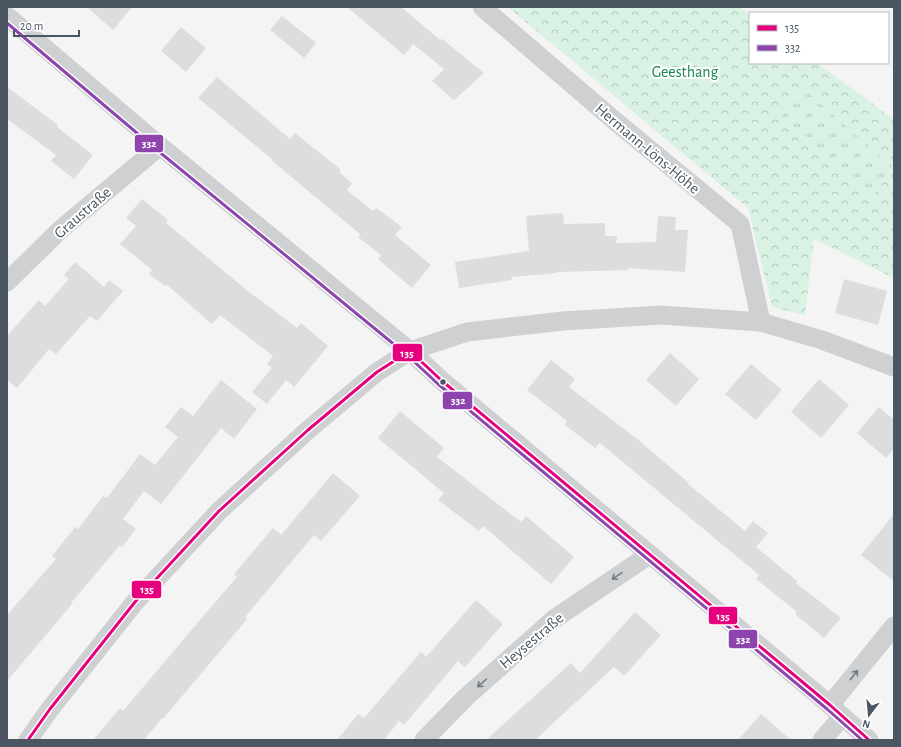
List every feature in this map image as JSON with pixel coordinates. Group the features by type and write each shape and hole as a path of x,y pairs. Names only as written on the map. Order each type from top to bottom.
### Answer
{"street":[{"name":"Hermann-Löns-Höhe","path":"482,7 615,121 740,224 761,322"},
{"path":"7,16 160,146 410,351 441,380 836,711 868,740"},
{"name":"Graustraße","path":"7,282 60,230 160,146"},
{"path":"28,740 50,709 135,602 219,511 308,430 377,372 410,351 467,332 563,321 661,315 761,322 822,340 894,367"},
{"name":"Heysestraße","path":"424,740 465,698 554,619 649,555"},
{"path":"822,740 836,711 894,626"}],"green space":[{"name":"Geesthang","path":"508,7 739,7 749,14 749,64 818,64 894,119 894,168 803,88 779,115 872,196 894,171 894,278 814,239 805,315 772,307 748,208"},
{"path":"803,88 894,168 894,171 872,196 779,115"}],"building":[{"path":"87,7 132,7 113,30"},
{"path":"347,7 401,7 440,40 442,39 484,73 454,100 432,81 444,69 413,44 404,55"},
{"path":"282,16 316,43 304,58 270,30"},
{"path":"181,27 206,48 186,72 161,51"},
{"path":"217,77 290,139 295,133 341,170 339,172 352,183 347,190 373,211 376,208 402,227 395,235 431,265 412,288 378,259 381,255 358,237 360,234 198,98"},
{"path":"7,87 58,125 57,127 93,155 74,179 51,161 56,155 7,119"},
{"path":"142,199 168,220 166,223 254,296 297,328 301,323 328,346 294,387 286,380 267,404 252,392 272,368 267,364 273,356 220,315 212,324 167,285 165,286 149,274 152,270 120,244 136,226 126,218"},
{"path":"563,213 564,224 605,223 605,236 617,236 616,243 656,242 658,216 676,217 675,230 688,230 685,272 628,268 628,270 557,272 511,277 512,280 459,288 455,262 529,251 526,216"},
{"path":"75,262 104,287 109,280 123,291 97,321 90,316 56,354 49,349 17,388 7,380 7,336 39,300 45,306 69,279 64,275"},
{"path":"844,279 887,291 878,325 835,313"},
{"path":"670,353 699,379 676,406 646,380"},
{"path":"551,360 575,379 569,387 636,438 689,483 688,484 745,531 753,521 768,533 756,547 797,581 796,583 841,618 824,638 795,614 797,612 756,579 759,575 600,443 595,448 565,425 567,421 527,390"},
{"path":"751,364 782,390 756,420 725,394"},
{"path":"819,379 849,405 821,438 791,412"},
{"path":"221,380 257,409 234,439 221,428 161,504 144,491 123,519 136,529 122,547 120,545 7,681 7,615 56,559 52,556 75,527 78,529 103,496 107,498 140,454 155,465 178,437 165,427 181,407 193,416"},
{"path":"879,407 894,420 894,449 886,458 857,433"},
{"path":"400,411 444,448 437,457 521,522 526,516 574,557 551,584 483,526 479,531 438,500 444,493 378,438"},
{"path":"333,473 360,496 321,541 314,535 245,617 247,619 163,719 162,718 144,740 93,740 120,708 123,711 237,577 234,574 273,528 281,535"},
{"path":"894,514 894,581 861,555"},
{"path":"476,600 503,624 465,667 458,661 404,725 399,721 384,740 337,740 358,714 364,718 421,652 426,657"},
{"path":"635,612 661,635 624,676 614,667 535,740 486,740 571,663 580,673"},
{"path":"761,714 791,740 738,740"}],"transit line":[{"name":"332","path":"7,23 157,150 407,355 438,384 827,709 862,740"},
{"name":"135","path":"28,740 50,709 135,602 219,511 308,430 377,372 410,351 441,380 830,705 869,740"}]}
